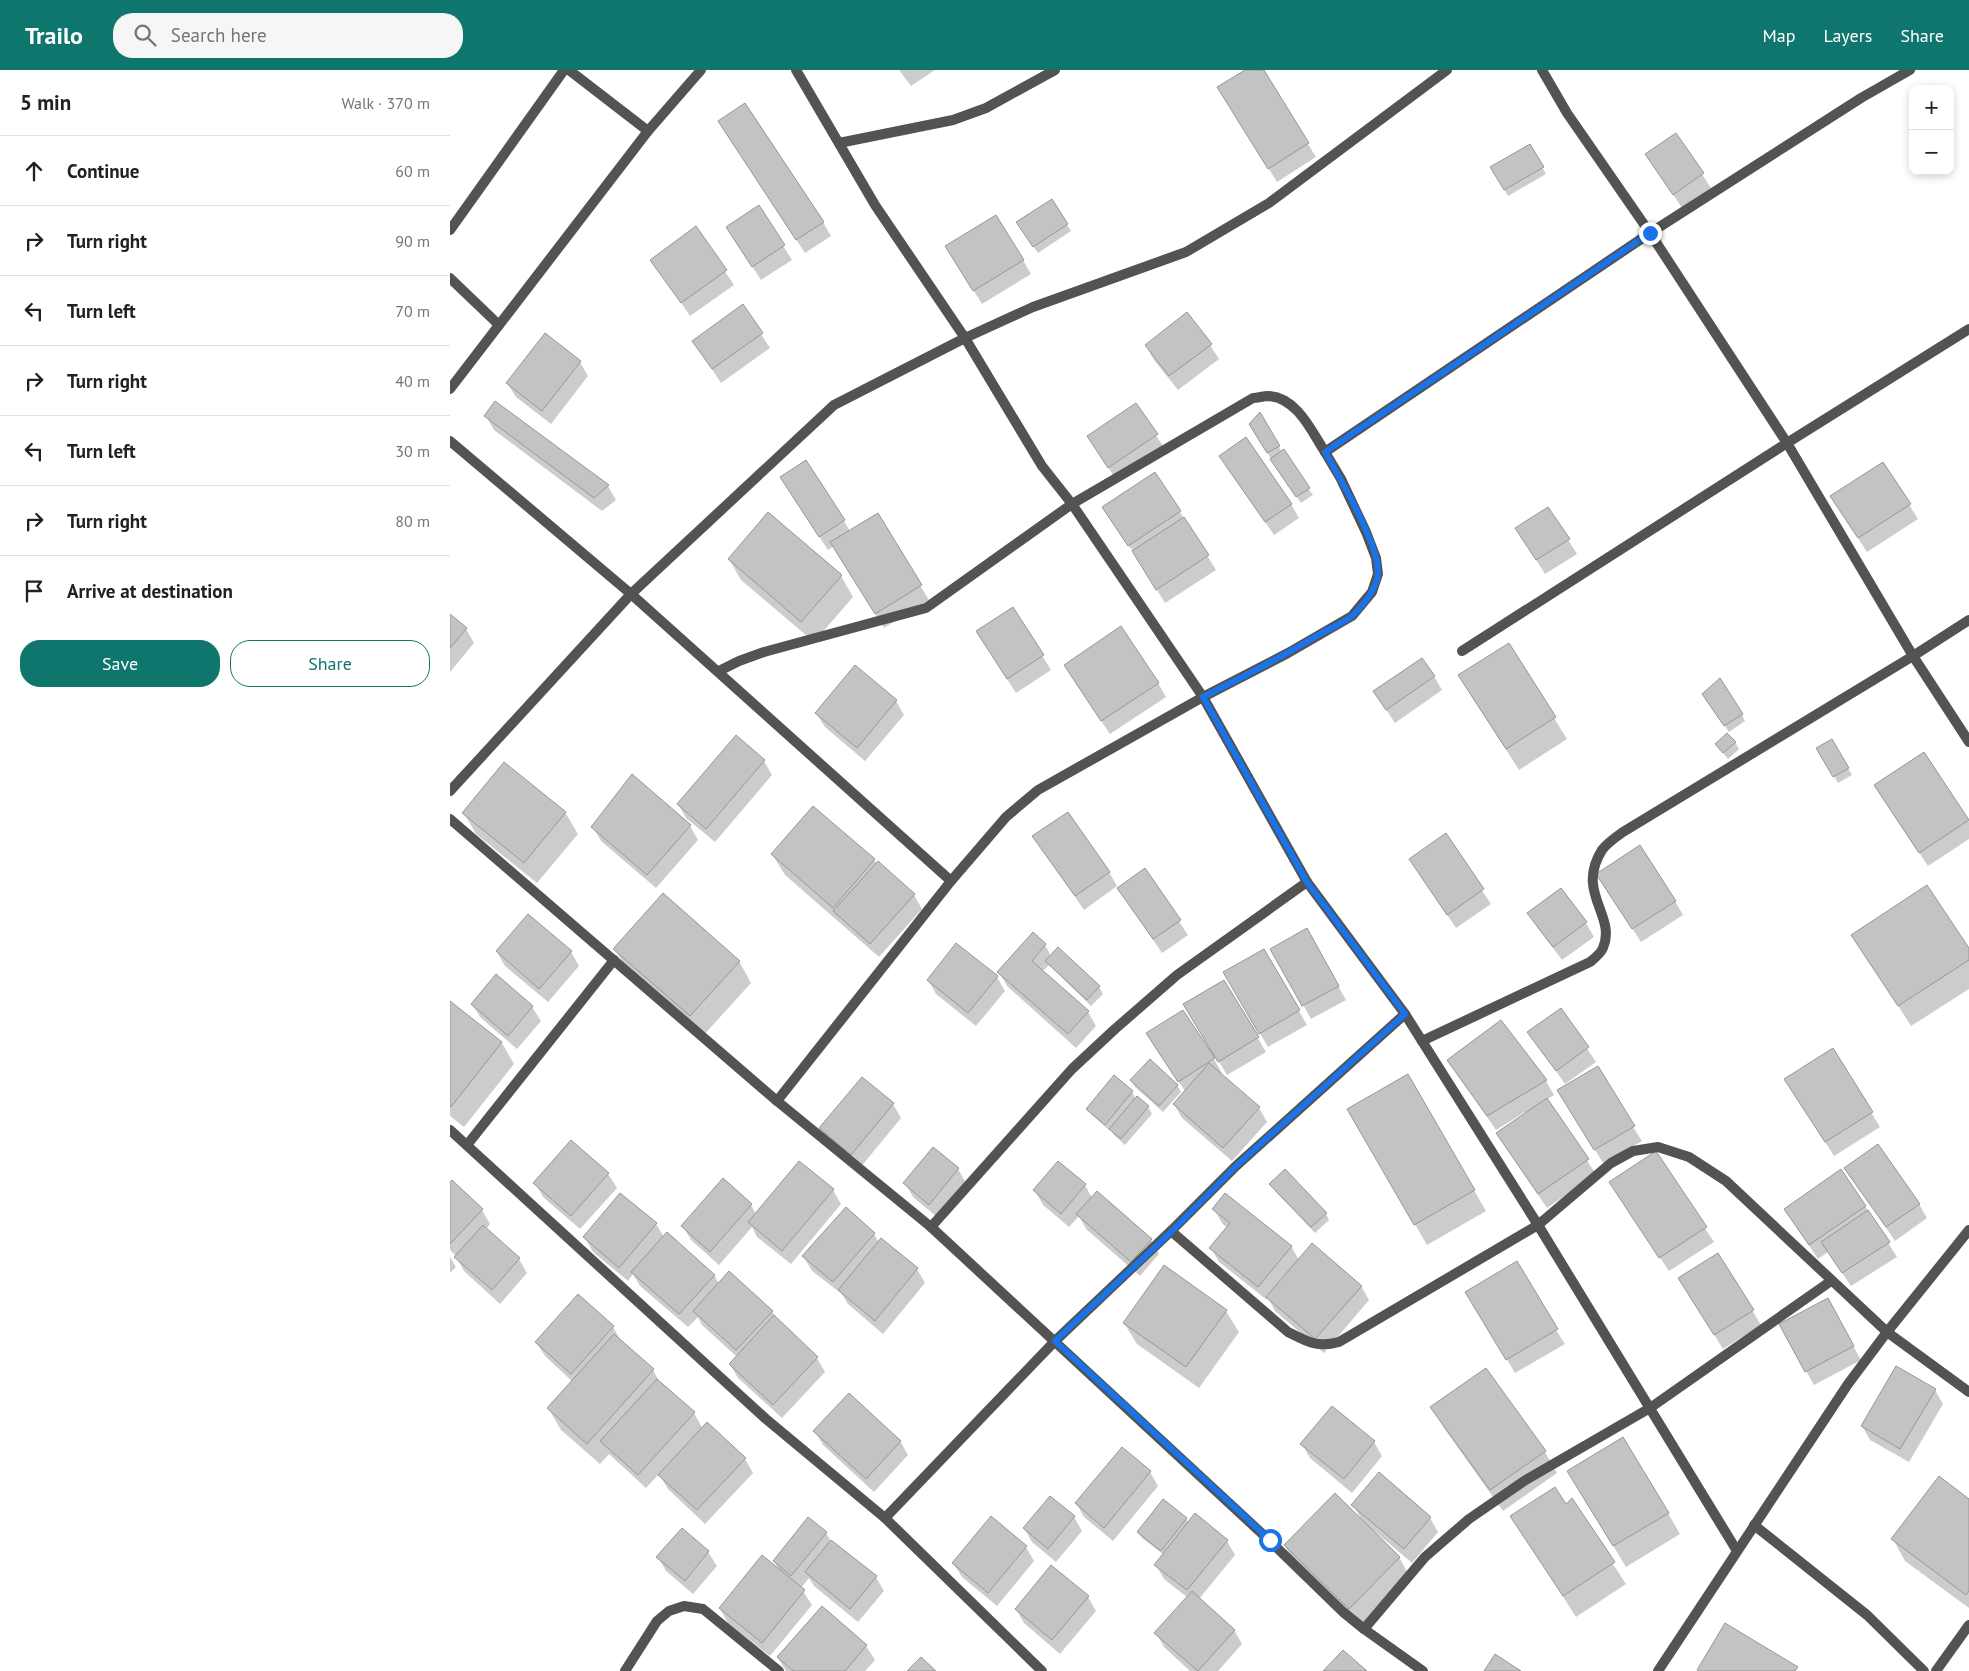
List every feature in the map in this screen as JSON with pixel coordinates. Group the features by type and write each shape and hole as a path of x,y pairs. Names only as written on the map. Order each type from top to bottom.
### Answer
{"street":[{"path":"450,230 564,70"},
{"path":"569,70 648,132"},
{"path":"450,389 648,132 701,70"},
{"path":"796,70 876,205 965,338 1042,466 1072,504 1203,697 1307,882 1405,1014 1538,1225 1736,1551"},
{"path":"839,143 953,120 986,108 1055,70"},
{"path":"450,791 631,594 834,405 965,338 1033,307 1186,252 1269,203 1447,70"},
{"path":"1542,70 1566,113 1650,233 1787,443 1913,656 1969,742"},
{"path":"1325,452 1650,233 1861,98 1910,70"},
{"path":"450,278 500,325"},
{"path":"1462,651 1969,329"},
{"path":"719,671 764,652 926,608 1072,504 1253,398 1268,396 1280,398 1297,410 1341,479 1376,558 1378,574 1372,592 1352,616 1038,790 1006,817 951,881 777,1101"},
{"path":"450,441 719,671 951,881"},
{"path":"1422,1041 1590,962 1602,950 1606,938 1604,924 1592,882 1596,863 1603,848 1622,832 1913,656 1964,628 1969,620"},
{"path":"450,819 777,1101 931,1227 1364,1630 1423,1671"},
{"path":"931,1227 1072,1069 1115,1029 1177,975 1307,882"},
{"path":"468,1145 614,960"},
{"path":"884,1518 1055,1341 1171,1232 1236,1166 1405,1014"},
{"path":"450,1130 766,1420 884,1518 1042,1671"},
{"path":"1171,1232 1288,1332 1310,1343 1324,1346 1339,1342 1538,1225 1611,1163 1633,1151 1658,1148 1689,1157 1726,1181 1887,1332 1969,1392"},
{"path":"1658,1671 1848,1384 1969,1230"},
{"path":"1364,1630 1426,1557 1469,1519 1524,1481 1650,1408 1831,1281"},
{"path":"1754,1525 1867,1615 1924,1671"},
{"path":"624,1671 657,1621 669,1611 684,1606 703,1609 779,1671"},
{"path":"1936,1671 1969,1625"}],"building":[{"path":"1245,70 1264,70 1309,143 1268,169 1217,87"},
{"path":"745,103 824,222 796,240 718,121"},
{"path":"1676,133 1704,173 1673,195 1645,154"},
{"path":"1530,144 1544,167 1504,190 1490,167"},
{"path":"1052,199 1068,224 1033,247 1016,222"},
{"path":"759,205 785,245 752,267 726,227"},
{"path":"996,215 1024,260 973,291 945,246"},
{"path":"696,226 727,270 681,303 650,260"},
{"path":"743,304 763,333 712,369 692,341"},
{"path":"1187,312 1212,344 1169,376 1145,345"},
{"path":"545,333 581,361 542,411 506,383"},
{"path":"495,401 609,485 594,498 484,416"},
{"path":"1136,403 1158,434 1108,468 1087,436"},
{"path":"1260,412 1280,446 1267,453 1249,424"},
{"path":"1246,437 1292,504 1265,522 1219,456"},
{"path":"1284,449 1310,488 1296,497 1270,459"},
{"path":"806,460 845,520 819,537 780,477"},
{"path":"1883,462 1911,504 1858,538 1830,496"},
{"path":"1155,472 1181,511 1128,546 1102,507"},
{"path":"1548,507 1570,539 1536,560 1515,528"},
{"path":"768,512 842,575 801,622 728,559"},
{"path":"878,513 922,585 875,614 830,542"},
{"path":"1184,517 1209,555 1156,590 1132,551"},
{"path":"1013,607 1044,655 1007,679 976,631"},
{"path":"450,614 467,628 450,648"},
{"path":"1121,626 1159,683 1101,721 1064,665"},
{"path":"1509,643 1556,717 1506,749 1458,675"},
{"path":"1422,658 1435,676 1386,710 1373,691"},
{"path":"855,665 897,700 857,748 815,713"},
{"path":"1720,678 1743,714 1724,726 1702,694"},
{"path":"1727,733 1736,742 1723,753 1715,744"},
{"path":"736,735 765,760 706,829 677,804"},
{"path":"1832,739 1849,768 1833,777 1816,748"},
{"path":"1924,752 1969,820 1919,853 1874,785"},
{"path":"504,762 566,812 524,863 462,813"},
{"path":"632,774 691,825 647,875 591,827"},
{"path":"813,806 875,859 833,908 771,854"},
{"path":"1068,812 1110,872 1075,896 1032,836"},
{"path":"1446,833 1484,889 1447,915 1409,859"},
{"path":"1640,845 1676,901 1632,929 1596,874"},
{"path":"878,861 915,894 870,944 833,911"},
{"path":"1145,868 1181,920 1153,939 1117,888"},
{"path":"1927,885 1969,948 1969,960 1898,1006 1851,935"},
{"path":"1561,888 1587,922 1553,947 1527,913"},
{"path":"663,893 740,961 690,1016 613,949"},
{"path":"528,914 572,951 539,989 496,951"},
{"path":"1307,928 1339,986 1302,1006 1270,949"},
{"path":"1033,932 1046,944 1032,961 1089,1011 1068,1034 997,972"},
{"path":"956,943 998,976 968,1013 927,980"},
{"path":"1058,947 1100,986 1087,1000 1045,961"},
{"path":"1264,949 1300,1010 1259,1034 1223,972"},
{"path":"496,974 533,1006 508,1036 471,1004"},
{"path":"1224,980 1259,1037 1218,1062 1183,1004"},
{"path":"450,1001 502,1042 451,1107 450,1106"},
{"path":"1561,1008 1589,1047 1556,1071 1527,1032"},
{"path":"1183,1010 1215,1058 1178,1082 1146,1033"},
{"path":"1501,1020 1547,1080 1487,1116 1447,1060"},
{"path":"1833,1048 1873,1112 1825,1142 1784,1079"},
{"path":"1150,1059 1178,1085 1159,1106 1130,1080"},
{"path":"1209,1063 1260,1107 1223,1148 1173,1104"},
{"path":"1598,1066 1635,1126 1594,1150 1557,1090"},
{"path":"1408,1074 1475,1190 1414,1225 1347,1109"},
{"path":"1114,1075 1133,1091 1105,1125 1086,1109"},
{"path":"862,1077 894,1103 851,1155 819,1128"},
{"path":"1137,1096 1149,1106 1121,1139 1109,1129"},
{"path":"1547,1098 1589,1159 1538,1194 1496,1133"},
{"path":"571,1140 609,1173 571,1216 533,1183"},
{"path":"1878,1144 1920,1204 1886,1227 1844,1168"},
{"path":"933,1147 959,1168 929,1205 903,1183"},
{"path":"1656,1151 1707,1227 1659,1258 1609,1182"},
{"path":"799,1161 834,1189 782,1251 748,1222"},
{"path":"1058,1161 1086,1184 1061,1214 1033,1190"},
{"path":"1285,1169 1327,1213 1311,1227 1269,1184"},
{"path":"1841,1169 1866,1206 1809,1245 1784,1209"},
{"path":"723,1178 752,1204 710,1252 681,1226"},
{"path":"452,1180 483,1209 450,1244 450,1182"},
{"path":"1097,1191 1152,1239 1131,1262 1076,1214"},
{"path":"620,1193 657,1223 619,1268 583,1237"},
{"path":"1225,1193 1292,1246 1258,1287 1209,1248 1230,1223 1212,1209"},
{"path":"846,1207 875,1233 833,1282 802,1256"},
{"path":"1868,1210 1890,1242 1842,1273 1821,1242"},
{"path":"483,1225 520,1258 492,1290 454,1257"},
{"path":"667,1232 715,1275 679,1314 631,1272"},
{"path":"881,1238 918,1268 875,1321 838,1290"},
{"path":"1312,1243 1362,1286 1315,1339 1266,1297"},
{"path":"1718,1253 1754,1310 1714,1335 1678,1278"},
{"path":"1517,1261 1558,1329 1506,1360 1465,1292"},
{"path":"1164,1265 1227,1310 1186,1367 1123,1323"},
{"path":"729,1271 773,1311 736,1350 693,1311"},
{"path":"578,1294 614,1326 571,1374 535,1342"},
{"path":"1828,1298 1854,1346 1805,1372 1779,1324"},
{"path":"774,1315 818,1357 773,1405 729,1364"},
{"path":"614,1334 654,1369 587,1444 547,1408"},
{"path":"1896,1366 1936,1389 1900,1449 1861,1426"},
{"path":"1486,1368 1546,1451 1490,1490 1430,1407"},
{"path":"657,1379 695,1412 638,1475 600,1441"},
{"path":"849,1393 901,1441 866,1479 813,1431"},
{"path":"1332,1406 1375,1441 1344,1479 1300,1444"},
{"path":"707,1422 746,1458 697,1510 658,1475"},
{"path":"1623,1437 1669,1513 1613,1546 1567,1471"},
{"path":"1122,1447 1151,1471 1104,1528 1075,1503"},
{"path":"1379,1472 1431,1517 1404,1549 1351,1505"},
{"path":"1939,1476 1969,1499 1969,1591 1966,1595 1891,1539"},
{"path":"1555,1487 1566,1504 1572,1498 1615,1562 1563,1596 1510,1516"},
{"path":"1335,1493 1400,1557 1349,1609 1284,1545"},
{"path":"1050,1496 1075,1516 1048,1549 1023,1528"},
{"path":"1163,1499 1187,1518 1161,1551 1137,1532"},
{"path":"1195,1513 1228,1540 1187,1590 1154,1565"},
{"path":"991,1516 1027,1546 988,1593 952,1563"},
{"path":"808,1517 827,1532 791,1576 773,1561"},
{"path":"682,1528 709,1551 685,1581 656,1557"},
{"path":"831,1540 877,1576 850,1609 805,1572"},
{"path":"762,1555 805,1590 762,1643 719,1608"},
{"path":"1051,1565 1089,1596 1052,1640 1015,1609"},
{"path":"1192,1591 1235,1630 1198,1671 1154,1633"},
{"path":"822,1606 867,1645 845,1671 793,1671 777,1657"},
{"path":"1725,1623 1798,1667 1795,1671 1697,1670"},
{"path":"1343,1650 1367,1671 1323,1671"},
{"path":"1495,1654 1521,1671 1484,1671"},
{"path":"921,1657 936,1671 907,1671"}],"route":[{"path":"1270,1540 1055,1341 1171,1232 1236,1166 1405,1014 1307,882 1203,697 1288,653 1352,616 1372,592 1378,574 1376,558 1341,479 1325,452 1650,233"}]}
